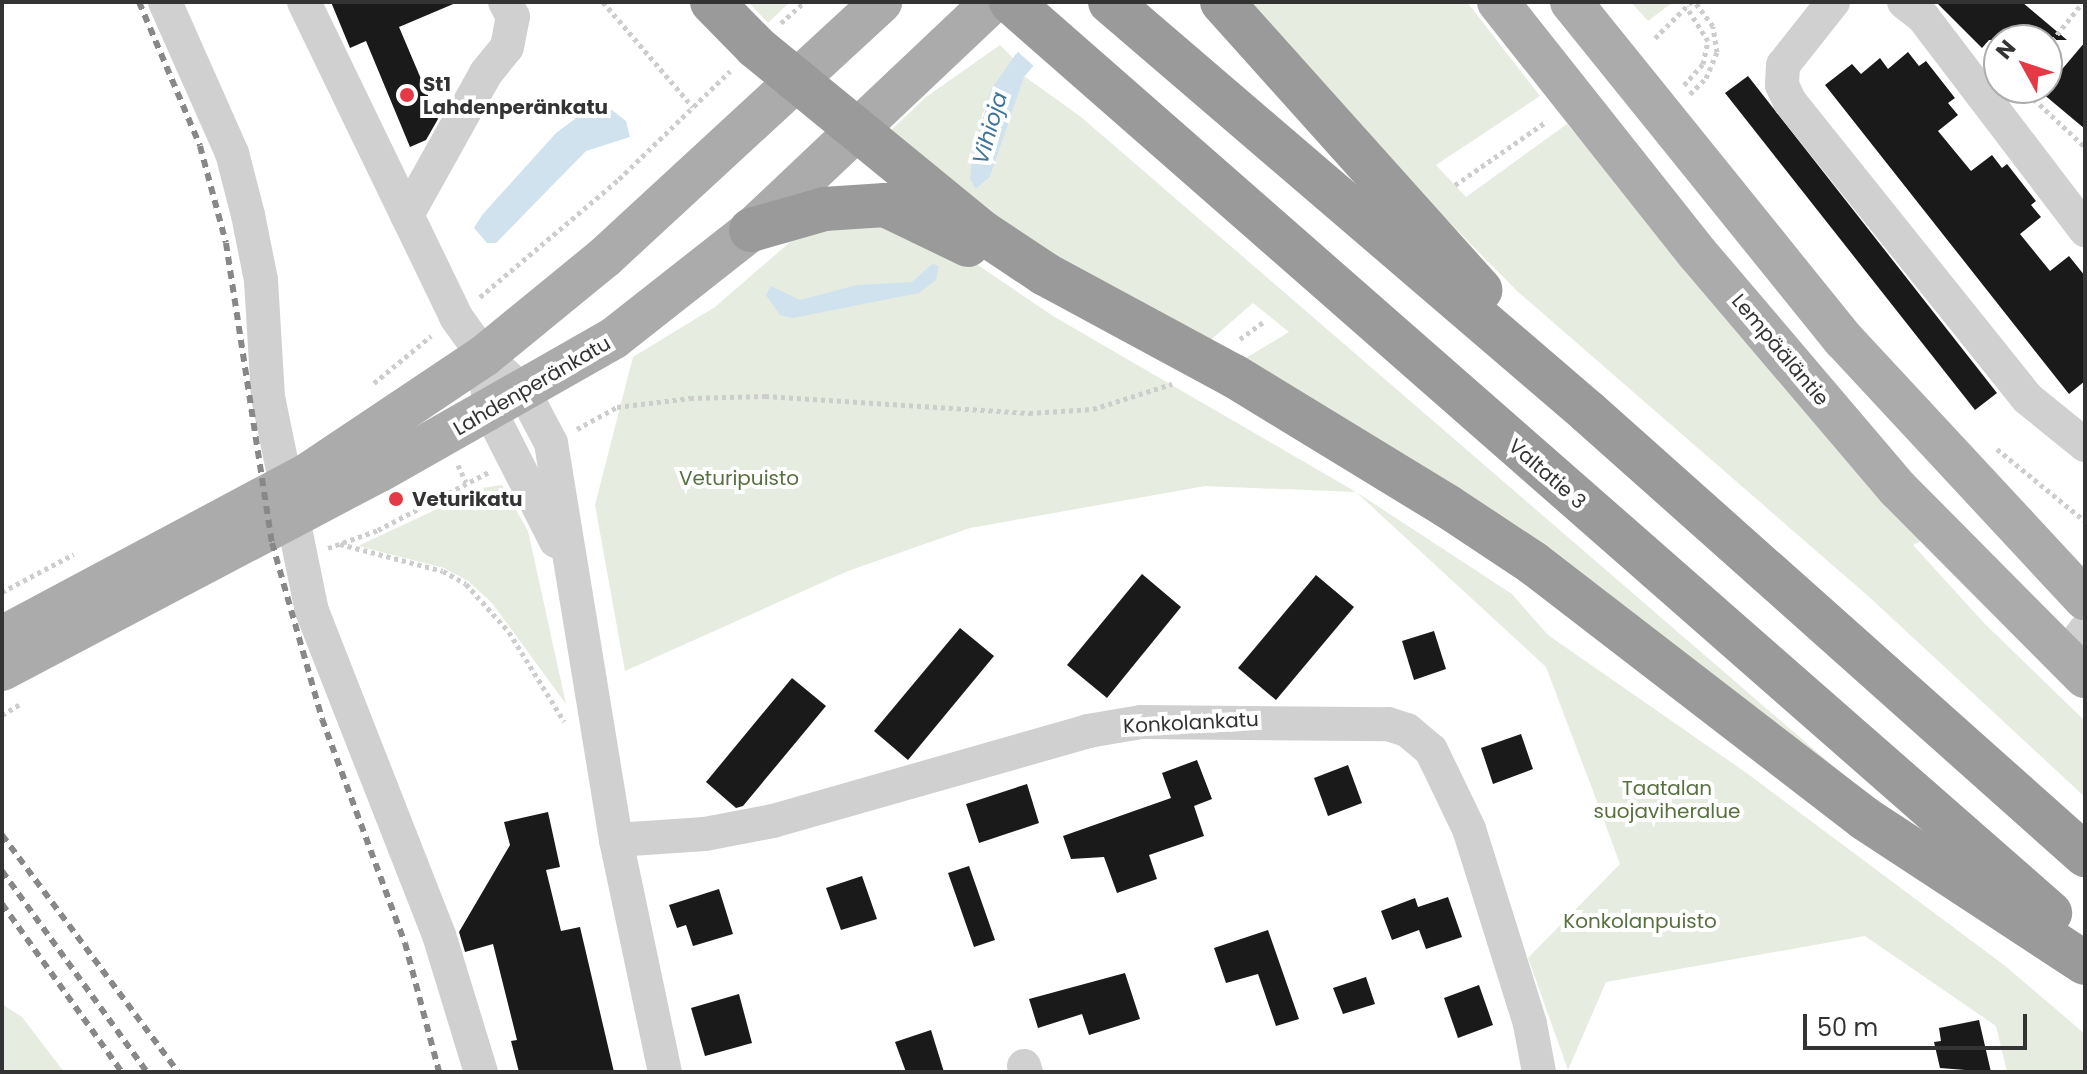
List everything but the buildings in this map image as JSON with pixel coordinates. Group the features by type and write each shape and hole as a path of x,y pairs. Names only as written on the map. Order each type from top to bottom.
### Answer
{"highway":[{"path":"712,2 799,81 859,127 982,232 1045,274"},
{"name":"Valtatie 3","path":"1011,2 2085,944"},
{"path":"1222,2 1588,412"},
{"path":"1125,15 1588,412 2085,855"},
{"path":"751,230 824,209 885,205 1045,274 1234,376 1447,506 1533,563 1864,818 2085,963"}],"main road":[{"path":"2,637 306,475 484,356 605,257 881,2"},
{"name":"Lahdenperänkatu","path":"2,670 507,402 664,303 751,230 992,2"},
{"name":"Lempääläntie","path":"1498,2 1697,253 1898,489 2078,655"},
{"path":"1571,2 1844,340 2085,599"}],"street":[{"path":"165,2 236,169 261,280 268,397 312,611 439,935 481,1072"},
{"path":"304,2 456,317 484,356 507,402 566,559 616,840 665,1072"},
{"path":"407,215 486,73 507,47 513,17 505,2"},
{"path":"1833,2 1783,65 1782,85 1790,102 2027,398 2085,445"},
{"path":"1904,2 1923,17 2085,230"},
{"name":"Konkolankatu","path":"616,840 705,834 773,821 1088,731 1141,722 1308,719 1388,724 1407,730 1431,750 1469,829 1530,1024 1539,1072"}],"path":[{"path":"603,2 693,107"},
{"path":"2063,27 2083,2"},
{"path":"1655,38 1691,3"},
{"path":"1682,87 1708,54 1706,31 1691,3"},
{"path":"1688,95 1706,78 1717,52 1713,26 1691,3"},
{"path":"1644,39 1653,51"},
{"path":"1673,75 1698,106"},
{"path":"2039,104 2085,147"},
{"path":"1455,185 1558,114"},
{"path":"370,386 456,317 675,125"},
{"path":"1234,343 1265,321"},
{"path":"1994,446 2085,521"},
{"path":"339,544 443,571 466,584 509,632 570,731"},
{"path":"2,592 83,550"}],"green space":[{"path":"748,2 790,2 768,23"},
{"path":"1244,2 1467,2 1540,96 1436,165 1466,197 1567,124 1925,539 1913,545 1985,624 2085,721 2085,797 1867,595 1517,291 1315,86"},
{"path":"1631,2 1673,2 1648,21"},
{"path":"1000,45 1013,58 982,115 976,189 990,177 1024,76 1081,117 1876,803 1241,361 1289,332 1253,303 1207,343 1028,239 887,134 926,97"},
{"name":"Veturipuisto","path":"862,221 957,251 1053,316 1356,492 1205,486 970,528 848,571 625,671 595,505 633,357 715,307 789,243 815,227"},
{"path":"502,485 528,531 566,704 492,603 468,581 444,568 358,546 482,488"},
{"path":"1356,492 1512,594 1548,635 1748,774 2004,965 2085,1034 2085,1072 2007,1072 1996,1026 1865,936 1606,982 1568,1070 1528,958 1620,864 1546,667"},
{"path":"2,1004 22,1017 64,1072 2,1072"}],"water":[{"name":"Vihioja","path":"1071,2 1068,25 1024,77 990,177 976,189 970,179 972,156 991,90 1015,55"},
{"path":"591,107 612,110 626,121 630,137 586,151 496,243 487,243 474,228 482,215 556,133"},
{"path":"932,264 939,266 936,280 919,293 793,318 780,315 766,295 771,286 800,300 857,285 912,282"}],"pier":[{"path":"1065,2 1094,2 1036,68 1015,49"}],"railway":[{"path":"139,2 200,146 226,243 272,543 322,719 405,943 439,1072"},
{"path":"2,835 178,1072"},
{"path":"2,871 147,1072"},
{"path":"2,904 122,1072"}],"place":[{"name":"St1 Lahdenperänkatu","path":"407,95"},
{"name":"Veturikatu","path":"396,499"}],"park label":[{"name":"Taatalan suojaviheralue","path":"1667,800"},
{"name":"Konkolanpuisto","path":"1640,921"}]}
